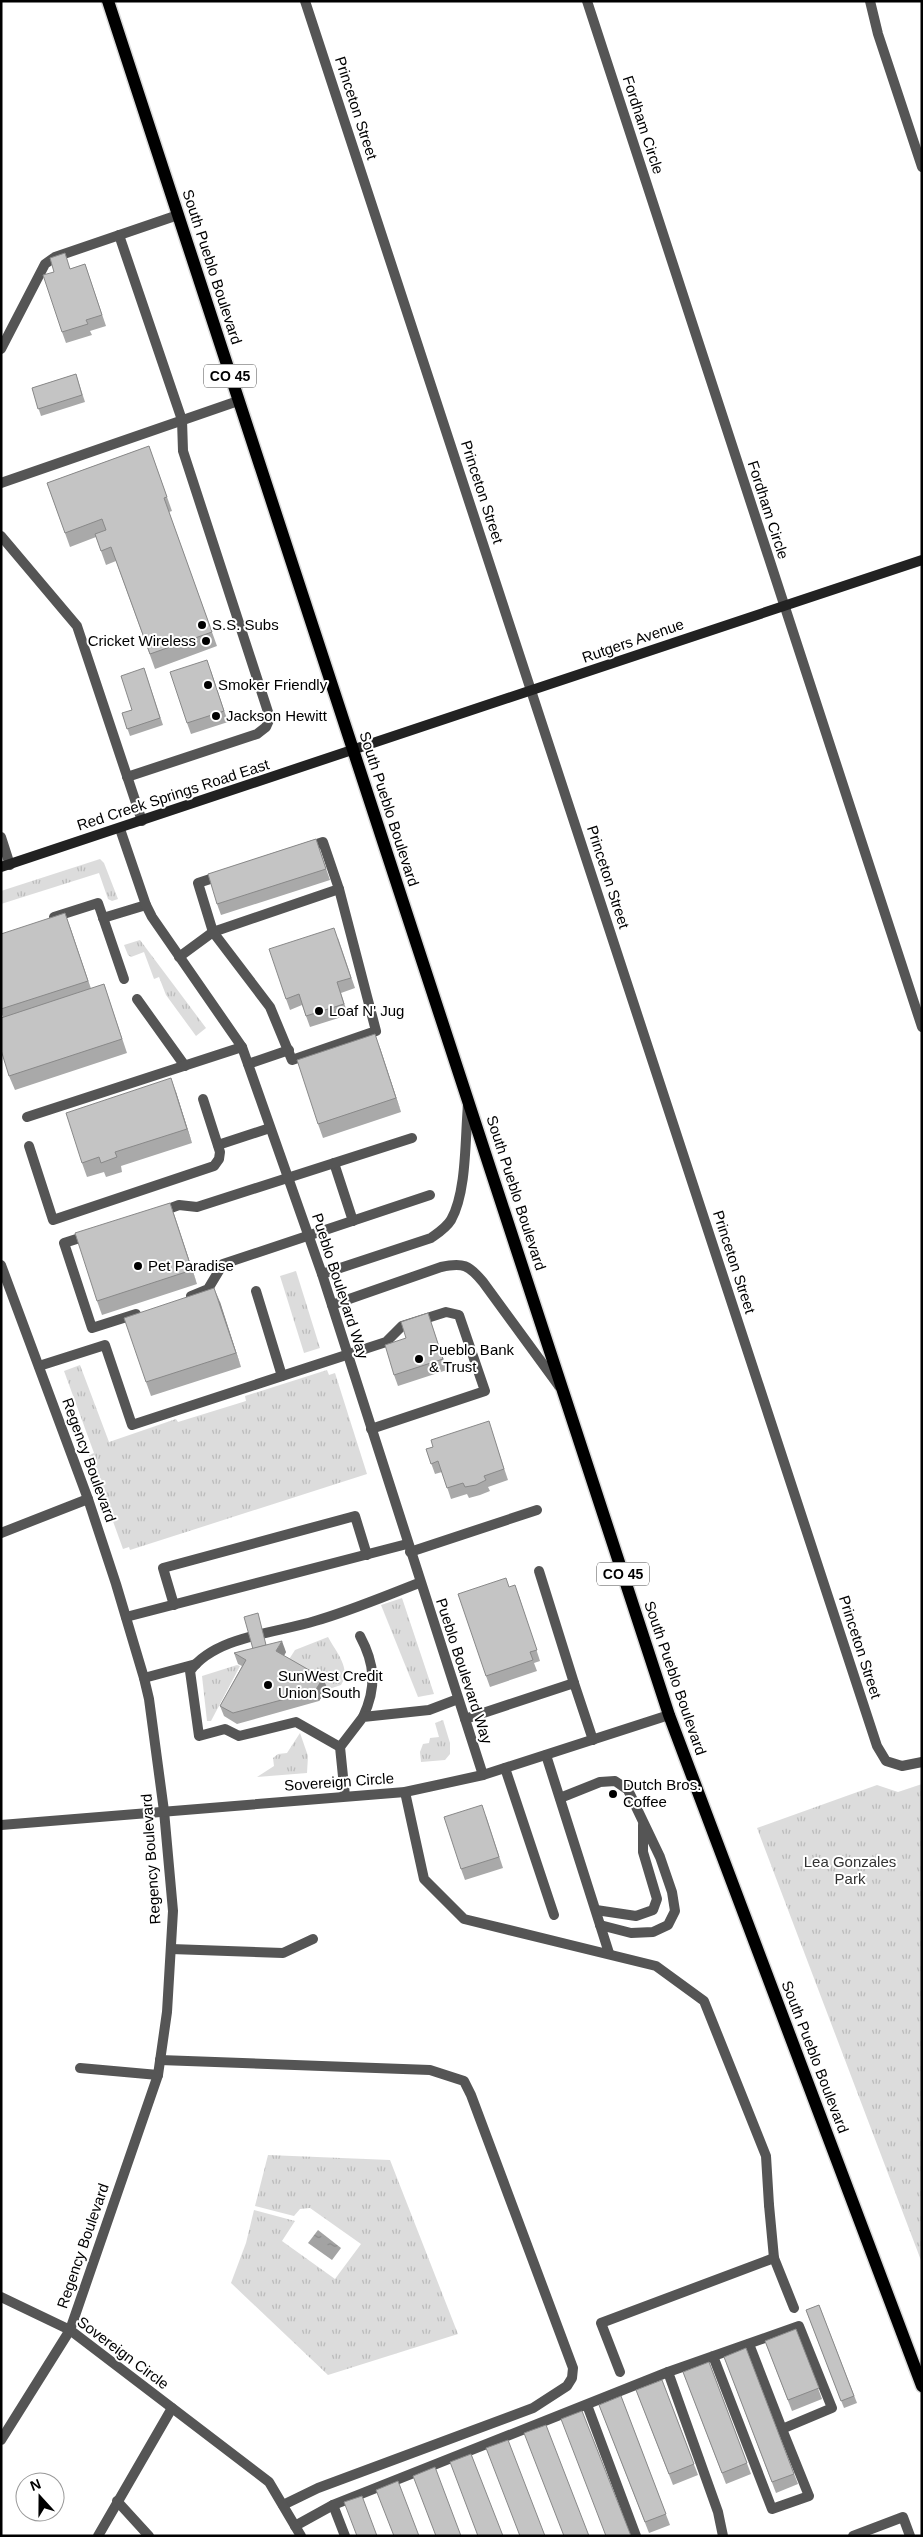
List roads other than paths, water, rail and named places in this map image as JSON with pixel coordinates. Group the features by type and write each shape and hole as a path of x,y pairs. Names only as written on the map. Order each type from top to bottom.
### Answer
{"main road":[{"name":"South Pueblo Boulevard","path":"108,1 669,1715 922,2386"}],"street":[{"name":"Princeton Street","path":"305,1 871,1727 886,1761 902,1766 922,1762"},
{"name":"Fordham Circle","path":"587,1 922,1027"},
{"path":"870,1 878,34 922,167"},
{"path":"1,349 38,272 45,264 55,257 178,215"},
{"path":"119,235 182,420 183,450 270,718 266,727 256,734 127,777"},
{"path":"1,483 238,400"},
{"path":"1,536 77,626 142,821"},
{"name":"Rutgers Avenue","path":"354,751 922,560"},
{"name":"Red Creek Springs Road East","path":"6,866 354,751"},
{"name":"Pueblo Boulevard Way","path":"120,829 146,905 179,957 242,1047 322,1274 419,1582 483,1775"},
{"path":"1,837 6,866"},
{"path":"323,842 339,890 376,1031 292,1060 270,1007 213,932 198,883 323,842"},
{"path":"179,957 213,932 339,890"},
{"path":"45,920 98,903 124,979"},
{"path":"103,918 146,905"},
{"path":"137,999 185,1066"},
{"path":"27,1118 242,1047"},
{"path":"248,1064 289,1050"},
{"path":"29,1146 53,1220 208,1169 219,1159 218,1145 203,1099"},
{"path":"322,1274 431,1238 446,1226 455,1208 461,1184 468,1099"},
{"path":"218,1145 270,1128"},
{"path":"153,1214 180,1205 197,1207 412,1138"},
{"path":"334,1163 353,1221"},
{"path":"183,1299 207,1289 223,1264 430,1195"},
{"path":"100,1231 64,1243 92,1328 146,1310"},
{"path":"332,1305 441,1267 454,1264 463,1265 472,1269 483,1282 563,1392"},
{"name":"Regency Boulevard","path":"1,1265 4,1283 38,1366 88,1500 144,1678 149,1699 164,1810 173,1911 167,2012 158,2075 70,2330 1,2440"},
{"path":"256,1291 282,1376"},
{"path":"38,1366 105,1345 132,1425 386,1342 402,1326 446,1312 454,1312 462,1320 485,1392 371,1429"},
{"path":"1,1533 88,1500"},
{"path":"126,1617 367,1555 409,1548 537,1510"},
{"path":"174,1605 163,1568 355,1516 367,1555"},
{"path":"539,1571 593,1740"},
{"path":"340,1747 296,1722 239,1736 225,1729 199,1736 190,1683 190,1671 217,1648 317,1621 419,1582"},
{"path":"345,1796 340,1747 363,1716 370,1702 374,1674 371,1659 360,1636"},
{"path":"144,1678 196,1664"},
{"path":"465,1719 574,1683"},
{"path":"363,1716 429,1710 458,1699"},
{"name":"Sovereign Circle","path":"1,1825 164,1810 405,1792 483,1775 669,1715"},
{"path":"546,1755 610,1953"},
{"path":"505,1768 554,1915"},
{"path":"560,1798 600,1782 615,1781 628,1790 660,1857 672,1892 675,1911 668,1925 653,1932 631,1933 600,1925"},
{"path":"405,1792 424,1879 464,1919 610,1953 656,1966 704,2001 766,2156 774,2258 794,2308"},
{"path":"596,1910 636,1916 653,1910 657,1899 643,1852 643,1821"},
{"path":"171,1949 283,1953 313,1939"},
{"path":"160,2060 430,2070 464,2081 475,2104 573,2368 572,2378 568,2386 533,2408 318,2488 283,2505"},
{"path":"80,2068 158,2075"},
{"path":"620,2372 601,2323 774,2258"},
{"name":"Sovereign Circle","path":"1,2297 70,2330 269,2482 301,2536"},
{"path":"295,2526 333,2505 586,2404 668,2372 799,2326 832,2408 782,2428"},
{"path":"713,2356 772,2509 809,2496 749,2344"},
{"path":"668,2372 718,2512 723,2536"},
{"path":"586,2404 636,2536"},
{"name":"Sovereign Circle","path":"98,2536 172,2408"},
{"path":"117,2502 150,2536"},
{"path":"333,2505 345,2536"},
{"path":"853,2536 904,2517 910,2536"}],"water":[{"path":"318,2230 341,2248 332,2260 308,2243"}],"place":[{"name":"S.S. Subs","path":"202,625"},
{"name":"Cricket Wireless","path":"206,641"},
{"name":"Smoker Friendly","path":"208,685"},
{"name":"Jackson Hewitt","path":"216,716"},
{"name":"Loaf N' Jug","path":"319,1011"},
{"name":"Pet Paradise","path":"138,1266"},
{"name":"Pueblo Bank & Trust","path":"419,1359"},
{"name":"SunWest Credit Union South","path":"268,1685"},
{"name":"Dutch Bros. Coffee","path":"613,1794"}],"park label":[{"name":"Lea Gonzales Park","path":"850,1870"}]}
